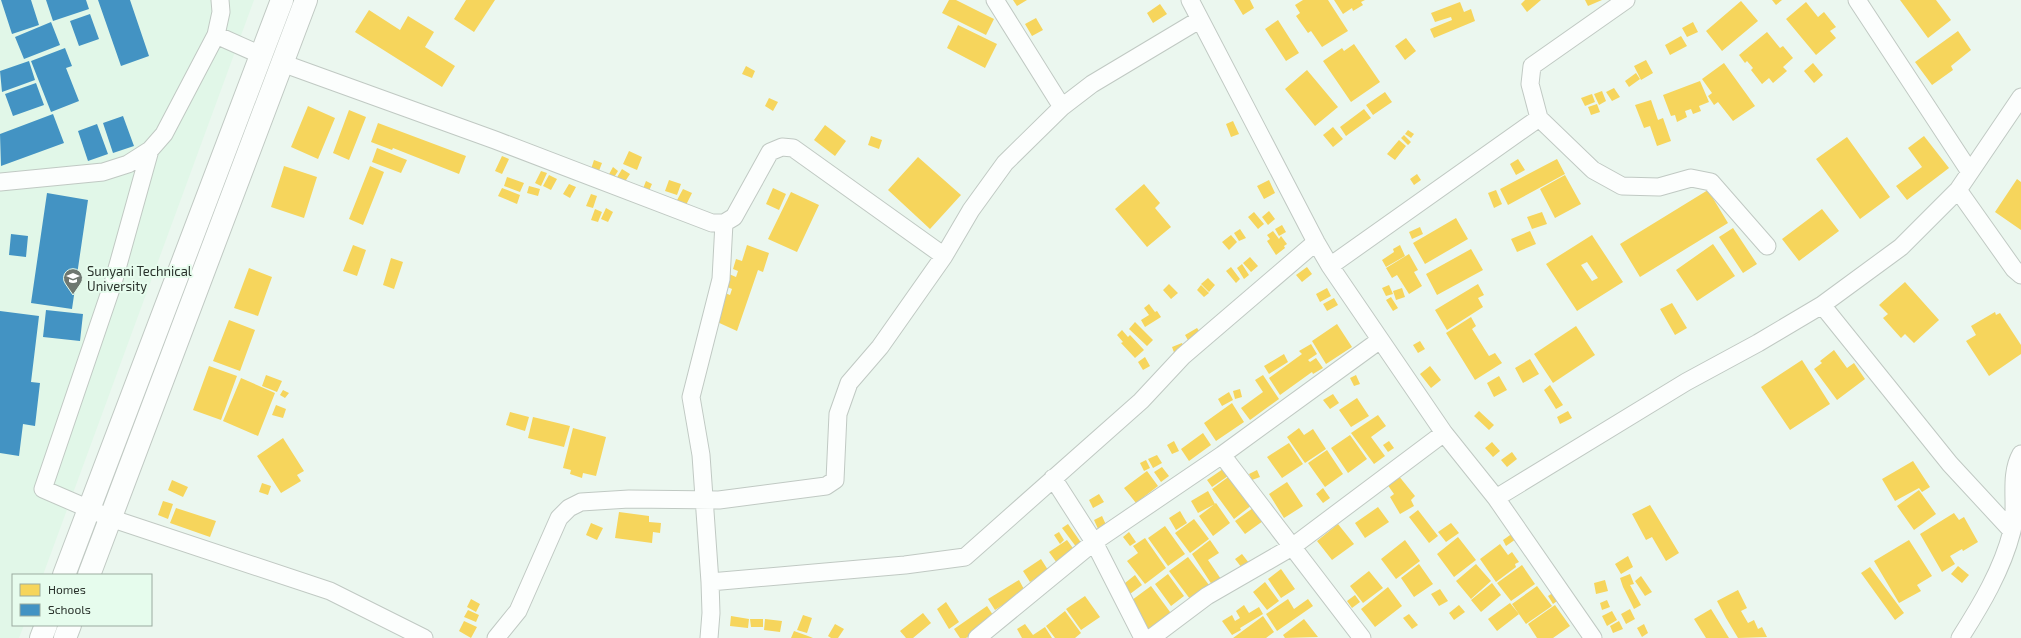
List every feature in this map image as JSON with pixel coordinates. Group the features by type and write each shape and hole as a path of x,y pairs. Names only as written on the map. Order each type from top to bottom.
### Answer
{"main road":[{"path":"64,574 282,0"},
{"path":"89,574 306,0"},
{"path":"41,638 46,626"},
{"path":"65,638 70,626"}],"street":[{"path":"0,182 103,172 128,164 150,150 164,134 216,35 221,12 220,0"},
{"path":"995,0 1062,107"},
{"path":"1190,0 1199,20 1330,266 1444,433 1496,498 1593,638"},
{"path":"1857,0 1970,172"},
{"path":"1620,2 1532,66 1530,84 1538,118 1593,170 1622,186 1659,187 1691,178 1711,182 1767,246"},
{"path":"496,638 518,611 559,518 569,508 581,502 622,500 705,501 826,486 835,480 838,414 849,383 880,347 944,256 971,210 1005,163 1062,107 1092,84 1199,20"},
{"path":"216,35 261,55"},
{"path":"282,63 496,140 712,222 724,223 734,217 770,152 782,147 793,148 944,256"},
{"path":"1496,498 1686,382 1758,343 1822,305 1901,247 1958,190 2020,100"},
{"path":"1330,266 1538,118"},
{"path":"150,150 113,282 43,489 110,518 330,591 424,638"},
{"path":"1958,190 2014,269 2021,275"},
{"path":"709,638 711,613 705,501 701,455 691,397 721,279 724,223"},
{"path":"710,582 905,565 965,557 1141,402 1183,356 1316,242"},
{"path":"1822,305 1950,464 2012,531"},
{"path":"977,638 1094,542 1222,455 1380,340"},
{"path":"1161,635 1207,596 1292,547 1444,433"},
{"path":"1960,638 1996,578 2012,531 2015,464 2021,454"},
{"path":"1222,455 1362,638"},
{"path":"1053,478 1094,542 1143,638"}],"shaded area":[{"name":"Sunyani Technical University","path":"0,0 254,0 43,574 12,574 12,626 24,626 19,638 0,638"}],"building: Homes":[{"path":"466,0 495,0 474,32 454,19"},
{"path":"949,0 956,0 994,19 986,35 942,13"},
{"path":"1013,0 1027,0 1017,6"},
{"path":"1234,0 1250,0 1254,8 1243,15"},
{"path":"1303,0 1328,0 1348,31 1322,47 1311,31 1308,33 1296,16 1300,13 1295,5"},
{"path":"1334,0 1365,0 1361,2 1363,5 1353,11 1352,8 1343,14"},
{"path":"1525,0 1541,0 1527,12 1521,4"},
{"path":"1585,0 1602,0 1588,6"},
{"path":"1772,0 1782,0 1776,5"},
{"path":"1900,0 1936,0 1951,20 1928,38"},
{"path":"1741,1 1758,21 1722,51 1706,31"},
{"path":"1460,2 1464,12 1471,9 1475,21 1434,38 1430,29 1452,20 1451,17 1435,22 1431,13"},
{"path":"1806,2 1818,17 1824,12 1836,27 1830,31 1836,38 1816,55 1786,19"},
{"path":"1160,4 1167,14 1153,23 1147,13"},
{"path":"369,10 400,30 408,16 434,32 425,47 455,66 442,87 355,32"},
{"path":"1036,18 1043,30 1032,36 1025,24"},
{"path":"1278,20 1299,53 1286,61 1265,29"},
{"path":"1693,22 1698,32 1687,37 1682,28"},
{"path":"958,25 997,44 985,68 947,48"},
{"path":"1958,31 1971,50 1951,66 1953,70 1932,85 1915,62"},
{"path":"1767,32 1780,48 1783,46 1793,58 1783,67 1787,71 1773,83 1769,78 1762,84 1751,70 1753,68 1747,61 1745,63 1739,55"},
{"path":"1681,36 1687,46 1670,55 1665,45"},
{"path":"1406,38 1416,51 1405,60 1395,46"},
{"path":"1354,44 1380,82 1351,102 1323,61 1342,48 1344,51"},
{"path":"1646,60 1653,73 1641,80 1634,66"},
{"path":"1724,63 1755,106 1733,121 1718,102 1714,105 1708,96 1712,93 1702,79"},
{"path":"1813,63 1823,75 1814,83 1804,71"},
{"path":"746,66 755,71 752,78 742,74"},
{"path":"1307,70 1338,107 1315,126 1285,89"},
{"path":"1636,73 1640,79 1629,87 1625,81"},
{"path":"1700,81 1709,102 1699,106 1701,111 1693,114 1691,109 1685,111 1687,117 1677,122 1675,115 1671,116 1663,95"},
{"path":"1614,88 1620,97 1612,101 1606,92"},
{"path":"1602,91 1606,101 1599,105 1594,94"},
{"path":"1385,92 1392,102 1373,115 1366,105"},
{"path":"1592,94 1595,102 1585,106 1581,98"},
{"path":"769,98 778,102 773,111 765,106"},
{"path":"1651,100 1658,120 1663,118 1671,141 1657,146 1650,126 1644,128 1635,105"},
{"path":"1597,104 1600,112 1591,115 1588,107"},
{"path":"308,106 335,118 318,159 291,147"},
{"path":"1364,109 1371,118 1346,136 1340,127"},
{"path":"349,110 366,117 349,160 333,153"},
{"path":"1233,121 1239,134 1231,137 1226,124"},
{"path":"378,123 466,156 459,174 393,148 392,150 371,142"},
{"path":"825,125 846,141 835,156 814,140"},
{"path":"1333,127 1343,139 1333,147 1323,135"},
{"path":"1408,130 1414,134 1411,138 1405,134"},
{"path":"1404,135 1411,142 1408,145 1401,138"},
{"path":"871,136 882,140 879,149 868,145"},
{"path":"1924,136 1949,168 1907,200 1896,186 1922,167 1908,148"},
{"path":"1847,137 1890,197 1860,219 1816,159"},
{"path":"1399,140 1406,146 1395,160 1387,154"},
{"path":"377,148 407,160 401,173 372,162"},
{"path":"629,151 642,157 637,170 623,164"},
{"path":"502,156 509,159 502,174 495,171"},
{"path":"918,157 961,195 930,229 888,190"},
{"path":"1518,159 1525,170 1516,175 1510,164"},
{"path":"1557,159 1565,174 1508,205 1500,189"},
{"path":"594,160 602,163 597,176 590,172"},
{"path":"284,166 317,177 304,218 271,207"},
{"path":"370,166 384,172 363,225 349,219"},
{"path":"613,167 618,171 613,179 608,176"},
{"path":"622,169 630,174 624,183 616,179"},
{"path":"541,171 547,173 541,186 535,183"},
{"path":"1417,174 1421,180 1414,185 1410,179"},
{"path":"549,175 557,179 551,190 543,186"},
{"path":"1565,175 1581,204 1555,218 1540,189"},
{"path":"507,177 524,183 520,192 504,186"},
{"path":"2017,179 2021,182 2021,230 1995,212"},
{"path":"669,180 681,184 677,195 665,191"},
{"path":"1269,180 1275,193 1264,199 1257,186"},
{"path":"646,181 652,184 648,193 642,191"},
{"path":"569,184 576,187 570,198 563,194"},
{"path":"1144,184 1160,203 1155,208 1171,227 1147,247 1115,209"},
{"path":"529,186 540,189 538,196 527,193"},
{"path":"502,188 520,195 517,204 498,196"},
{"path":"773,188 786,194 779,210 766,204"},
{"path":"683,189 692,193 685,207 676,202"},
{"path":"1496,190 1502,204 1494,208 1488,193"},
{"path":"1708,190 1728,223 1640,277 1620,244"},
{"path":"791,192 819,205 797,252 768,239"},
{"path":"591,194 597,196 593,208 586,206"},
{"path":"606,208 613,212 608,222 601,219"},
{"path":"595,209 602,212 598,222 591,220"},
{"path":"1822,209 1839,231 1799,261 1782,239"},
{"path":"1269,211 1275,219 1268,225 1262,217"},
{"path":"1254,212 1264,224 1258,229 1248,217"},
{"path":"1542,212 1547,224 1532,229 1527,217"},
{"path":"1456,218 1468,239 1425,264 1413,243"},
{"path":"1282,225 1286,232 1279,236 1275,229"},
{"path":"1420,227 1423,234 1412,239 1409,232"},
{"path":"1733,228 1757,264 1743,273 1719,237"},
{"path":"1240,229 1246,238 1239,241 1234,233"},
{"path":"1273,231 1279,239 1281,236 1287,244 1284,246 1285,248 1276,255 1267,241 1270,239 1267,235"},
{"path":"1530,231 1536,244 1517,252 1511,239"},
{"path":"1231,235 1237,242 1229,250 1222,242"},
{"path":"1592,235 1623,282 1577,311 1546,264","holes":["1587,262 1598,278 1592,281 1581,265"]},
{"path":"1713,244 1735,276 1697,301 1676,270"},
{"path":"353,245 366,250 357,276 343,271"},
{"path":"747,245 769,253 763,272 758,270 737,331 715,321 725,293 730,295 732,289 725,286 729,274 736,277 738,271 733,269 736,259 742,261"},
{"path":"1400,245 1405,256 1386,267 1382,260 1394,252 1393,249"},
{"path":"1471,249 1483,270 1437,295 1426,274"},
{"path":"1409,254 1418,270 1414,272 1422,286 1409,294 1397,275 1392,278 1386,268"},
{"path":"1250,257 1258,266 1251,272 1243,263"},
{"path":"391,258 403,262 394,289 383,285"},
{"path":"1242,264 1249,275 1244,279 1237,268"},
{"path":"1231,267 1240,279 1236,283 1226,271"},
{"path":"1307,267 1312,274 1302,282 1296,275"},
{"path":"249,268 272,277 258,316 234,308"},
{"path":"1208,278 1215,285 1209,292 1201,284"},
{"path":"1905,282 1939,320 1914,343 1905,334 1901,338 1883,318 1888,314 1879,305"},
{"path":"1169,284 1178,293 1171,299 1163,290"},
{"path":"1478,284 1484,295 1478,298 1483,307 1447,330 1435,310"},
{"path":"1201,285 1209,293 1204,297 1197,290"},
{"path":"1389,285 1393,294 1386,296 1382,288"},
{"path":"1327,288 1331,296 1320,302 1316,294"},
{"path":"1402,288 1405,297 1396,300 1393,291"},
{"path":"1391,297 1398,308 1393,311 1386,300"},
{"path":"1334,298 1338,305 1327,311 1323,304"},
{"path":"1672,303 1687,328 1675,335 1660,309"},
{"path":"1149,304 1161,317 1145,327 1141,320 1149,315 1144,308"},
{"path":"1995,312 1996,315 2000,313 2021,345 2021,354 1989,376 1966,341 1976,335 1971,326"},
{"path":"1471,317 1476,326 1472,329 1489,356 1495,353 1502,363 1475,380 1446,333"},
{"path":"229,320 255,330 240,371 213,361"},
{"path":"1135,322 1153,340 1147,346 1129,329"},
{"path":"1337,324 1352,347 1326,364 1312,341"},
{"path":"1576,326 1595,355 1553,383 1534,354"},
{"path":"1197,328 1202,335 1189,342 1185,335"},
{"path":"1122,330 1128,337 1130,335 1144,350 1135,358 1121,343 1123,342 1117,335"},
{"path":"1420,341 1425,349 1418,353 1413,345"},
{"path":"1182,343 1185,351 1175,355 1172,347"},
{"path":"1311,344 1317,354 1308,360 1310,362 1316,358 1323,368 1313,374 1312,372 1280,395 1269,378 1302,354 1299,351"},
{"path":"1834,350 1847,368 1854,363 1865,379 1837,400 1814,369 1822,363 1820,361"},
{"path":"1284,354 1288,362 1269,374 1264,366"},
{"path":"1145,357 1150,366 1143,370 1138,362"},
{"path":"1530,359 1539,374 1523,383 1515,368"},
{"path":"1802,360 1830,404 1790,430 1761,387"},
{"path":"209,366 237,376 221,420 193,410"},
{"path":"1430,366 1441,380 1431,388 1420,374"},
{"path":"266,375 282,381 277,392 262,386"},
{"path":"1263,375 1279,399 1250,420 1241,408 1263,392 1255,380"},
{"path":"1356,375 1360,384 1354,386 1350,378"},
{"path":"1499,376 1507,390 1494,397 1487,383"},
{"path":"241,378 275,393 258,436 223,421"},
{"path":"1550,385 1563,405 1556,409 1544,390"},
{"path":"1240,389 1242,397 1235,399 1233,391"},
{"path":"283,390 289,393 285,398 280,395"},
{"path":"1229,392 1233,400 1222,406 1218,399"},
{"path":"1333,394 1339,403 1330,409 1323,400"},
{"path":"1357,398 1369,416 1351,427 1339,410"},
{"path":"1232,403 1244,422 1216,441 1204,423"},
{"path":"276,405 286,409 283,418 272,415"},
{"path":"1479,411 1494,425 1489,430 1474,416"},
{"path":"1568,411 1572,418 1560,424 1557,417"},
{"path":"510,412 529,417 525,431 506,425"},
{"path":"1378,415 1386,426 1371,437 1385,456 1374,464 1351,433"},
{"path":"533,417 570,426 564,447 528,438"},
{"path":"573,428 606,437 596,476 583,473 582,478 570,474 571,470 563,468"},
{"path":"1299,428 1304,435 1313,429 1326,449 1305,463 1287,437"},
{"path":"1203,433 1211,445 1189,461 1181,449"},
{"path":"1350,435 1367,459 1348,473 1331,448"},
{"path":"283,438 304,471 297,475 301,481 281,493 257,456"},
{"path":"1174,441 1179,451 1172,454 1167,445"},
{"path":"1389,441 1394,448 1388,452 1383,445"},
{"path":"1492,442 1500,451 1493,457 1485,448"},
{"path":"1289,443 1303,464 1282,478 1267,457"},
{"path":"1327,450 1343,474 1325,487 1308,463"},
{"path":"1512,452 1517,459 1507,467 1501,460"},
{"path":"1157,455 1162,463 1153,468 1148,459"},
{"path":"1146,460 1150,468 1144,471 1140,463"},
{"path":"1913,461 1930,487 1922,492 1919,488 1895,501 1882,479"},
{"path":"1162,467 1169,476 1161,482 1154,472"},
{"path":"1223,469 1228,476 1212,487 1207,480"},
{"path":"1257,470 1260,477 1252,480 1249,474"},
{"path":"1147,471 1158,486 1136,503 1124,488"},
{"path":"1231,475 1252,505 1234,519 1212,489"},
{"path":"1398,475 1415,496 1411,500 1414,506 1400,514 1390,497 1394,494 1387,484"},
{"path":"172,480 188,487 183,497 168,490"},
{"path":"1287,482 1303,506 1284,518 1269,494"},
{"path":"262,483 271,486 268,495 259,492"},
{"path":"1323,488 1330,498 1323,503 1316,494"},
{"path":"1919,490 1936,514 1914,530 1897,506"},
{"path":"1208,491 1215,504 1198,513 1191,501"},
{"path":"1099,494 1104,502 1093,508 1089,500"},
{"path":"163,501 173,504 168,519 158,515"},
{"path":"1216,503 1230,523 1213,536 1199,516"},
{"path":"1650,505 1679,553 1666,561 1652,537 1646,540 1632,514"},
{"path":"1378,507 1389,522 1365,538 1355,523"},
{"path":"176,508 216,521 210,537 170,523"},
{"path":"1253,508 1263,521 1245,534 1235,521"},
{"path":"1418,510 1438,536 1429,543 1409,517"},
{"path":"1180,511 1187,523 1176,530 1169,518"},
{"path":"619,512 649,516 649,522 661,523 660,533 653,532 652,543 615,538"},
{"path":"1954,513 1959,520 1964,517 1978,542 1963,551 1962,549 1950,556 1955,564 1942,572 1920,534"},
{"path":"1102,516 1107,527 1099,531 1094,520"},
{"path":"1194,519 1209,539 1190,553 1175,533"},
{"path":"591,523 603,528 597,540 586,535"},
{"path":"1451,523 1459,533 1446,542 1438,532"},
{"path":"1068,524 1082,544 1077,548 1062,528"},
{"path":"1338,524 1354,544 1332,560 1317,541"},
{"path":"1165,526 1185,554 1168,566 1148,538"},
{"path":"1059,532 1064,540 1060,544 1054,535"},
{"path":"1129,532 1136,542 1130,546 1123,537"},
{"path":"1513,533 1516,539 1506,546 1503,540"},
{"path":"1458,537 1476,560 1454,577 1437,554"},
{"path":"1145,538 1166,568 1145,584 1127,561 1138,553 1133,546"},
{"path":"1067,540 1075,551 1057,563 1049,552"},
{"path":"1210,540 1219,553 1208,560 1223,582 1214,588 1192,554"},
{"path":"1405,540 1420,561 1396,579 1381,559"},
{"path":"1909,540 1932,576 1917,585 1921,591 1899,603 1874,561"},
{"path":"1500,544 1508,555 1512,552 1519,562 1515,564 1516,567 1496,582 1480,559"},
{"path":"1242,554 1249,563 1242,568 1235,559"},
{"path":"1628,556 1633,567 1621,574 1615,564"},
{"path":"1188,557 1209,585 1190,599 1169,571"},
{"path":"1041,559 1048,570 1030,582 1023,571"},
{"path":"1419,564 1433,584 1414,597 1401,578"},
{"path":"1476,564 1491,581 1471,599 1456,581"},
{"path":"1522,565 1535,584 1511,601 1497,583"},
{"path":"1958,566 1969,575 1962,583 1951,574"},
{"path":"1870,567 1904,613 1895,620 1861,573"},
{"path":"1281,569 1295,589 1281,598 1268,579"},
{"path":"1369,571 1383,588 1363,603 1350,586"},
{"path":"1168,574 1184,596 1171,606 1155,584"},
{"path":"1630,574 1634,584 1630,585 1641,605 1634,609 1620,578"},
{"path":"1135,575 1142,585 1126,597 1120,587"},
{"path":"1641,576 1652,592 1645,596 1635,581"},
{"path":"1019,580 1025,591 995,610 988,599"},
{"path":"1605,580 1608,591 1596,594 1594,583"},
{"path":"1265,582 1279,601 1267,610 1253,592"},
{"path":"1492,583 1501,595 1481,612 1471,600"},
{"path":"1151,586 1173,616 1150,633 1128,603"},
{"path":"1537,586 1552,606 1526,624 1512,604"},
{"path":"1388,587 1402,606 1375,627 1361,609"},
{"path":"1440,589 1448,601 1439,606 1431,594"},
{"path":"1738,590 1747,608 1741,611 1748,623 1754,620 1758,629 1762,627 1767,637 1738,638 1717,601"},
{"path":"1556,591 1561,598 1553,604 1548,596"},
{"path":"1355,595 1360,602 1352,608 1347,601"},
{"path":"1085,596 1100,617 1081,630 1066,609"},
{"path":"471,599 480,604 476,612 467,607"},
{"path":"1288,599 1294,609 1308,599 1313,606 1277,631 1266,614"},
{"path":"1607,600 1610,607 1602,610 1600,603"},
{"path":"946,602 959,622 949,629 937,609"},
{"path":"1510,603 1519,614 1497,631 1488,619"},
{"path":"1244,605 1249,613 1259,607 1263,614 1240,628 1241,630 1232,635 1222,621 1232,615 1235,621 1240,618 1236,611"},
{"path":"1459,605 1465,612 1454,620 1449,613"},
{"path":"1555,605 1570,626 1553,638 1537,638 1528,624"},
{"path":"987,606 995,618 966,638 960,638 954,629"},
{"path":"1630,609 1635,619 1626,624 1621,614"},
{"path":"1711,609 1729,638 1706,638 1694,619"},
{"path":"468,610 479,615 476,622 464,617"},
{"path":"1065,611 1081,633 1075,638 1055,638 1046,626"},
{"path":"1612,611 1617,620 1607,626 1602,616"},
{"path":"923,613 931,623 913,638 906,638 900,631"},
{"path":"1409,614 1418,625 1412,629 1403,618"},
{"path":"803,615 812,618 807,633 797,630"},
{"path":"731,616 749,619 748,628 730,626"},
{"path":"1263,616 1274,632 1266,638 1233,638"},
{"path":"750,619 763,619 763,627 751,627"},
{"path":"765,619 782,621 780,632 764,630"},
{"path":"1304,619 1318,637 1285,638 1283,635"},
{"path":"464,621 477,627 471,638 459,631"},
{"path":"1619,621 1623,629 1613,633 1610,626"},
{"path":"835,624 844,629 838,638 831,638 828,636"},
{"path":"1025,624 1033,635 1045,627 1052,638 1022,638 1017,629"},
{"path":"1644,624 1648,633 1642,637 1637,628"},
{"path":"794,631 808,636 813,638 791,638"}],"building: Schools":[{"path":"1,0 31,0 39,25 12,34"},
{"path":"46,0 86,0 89,9 53,21"},
{"path":"98,0 130,0 149,56 121,66"},
{"path":"90,14 99,39 79,46 70,21"},
{"path":"51,22 60,45 24,59 15,37"},
{"path":"65,48 72,66 66,68 79,101 51,112 31,61"},
{"path":"29,61 35,80 2,92 0,71"},
{"path":"36,83 44,105 13,116 5,94"},
{"path":"53,114 64,143 1,166 0,134"},
{"path":"123,116 134,146 113,153 103,123"},
{"path":"97,124 108,154 88,161 78,131"},
{"path":"47,193 88,200 72,309 31,303"},
{"path":"11,234 28,236 26,257 9,255"},
{"path":"46,310 83,314 80,341 43,337"},
{"path":"0,311 39,316 31,382 40,383 35,426 23,424 19,456 0,453"}],"place":[{"name":"Sunyani Technical University","path":"73,295"}]}
